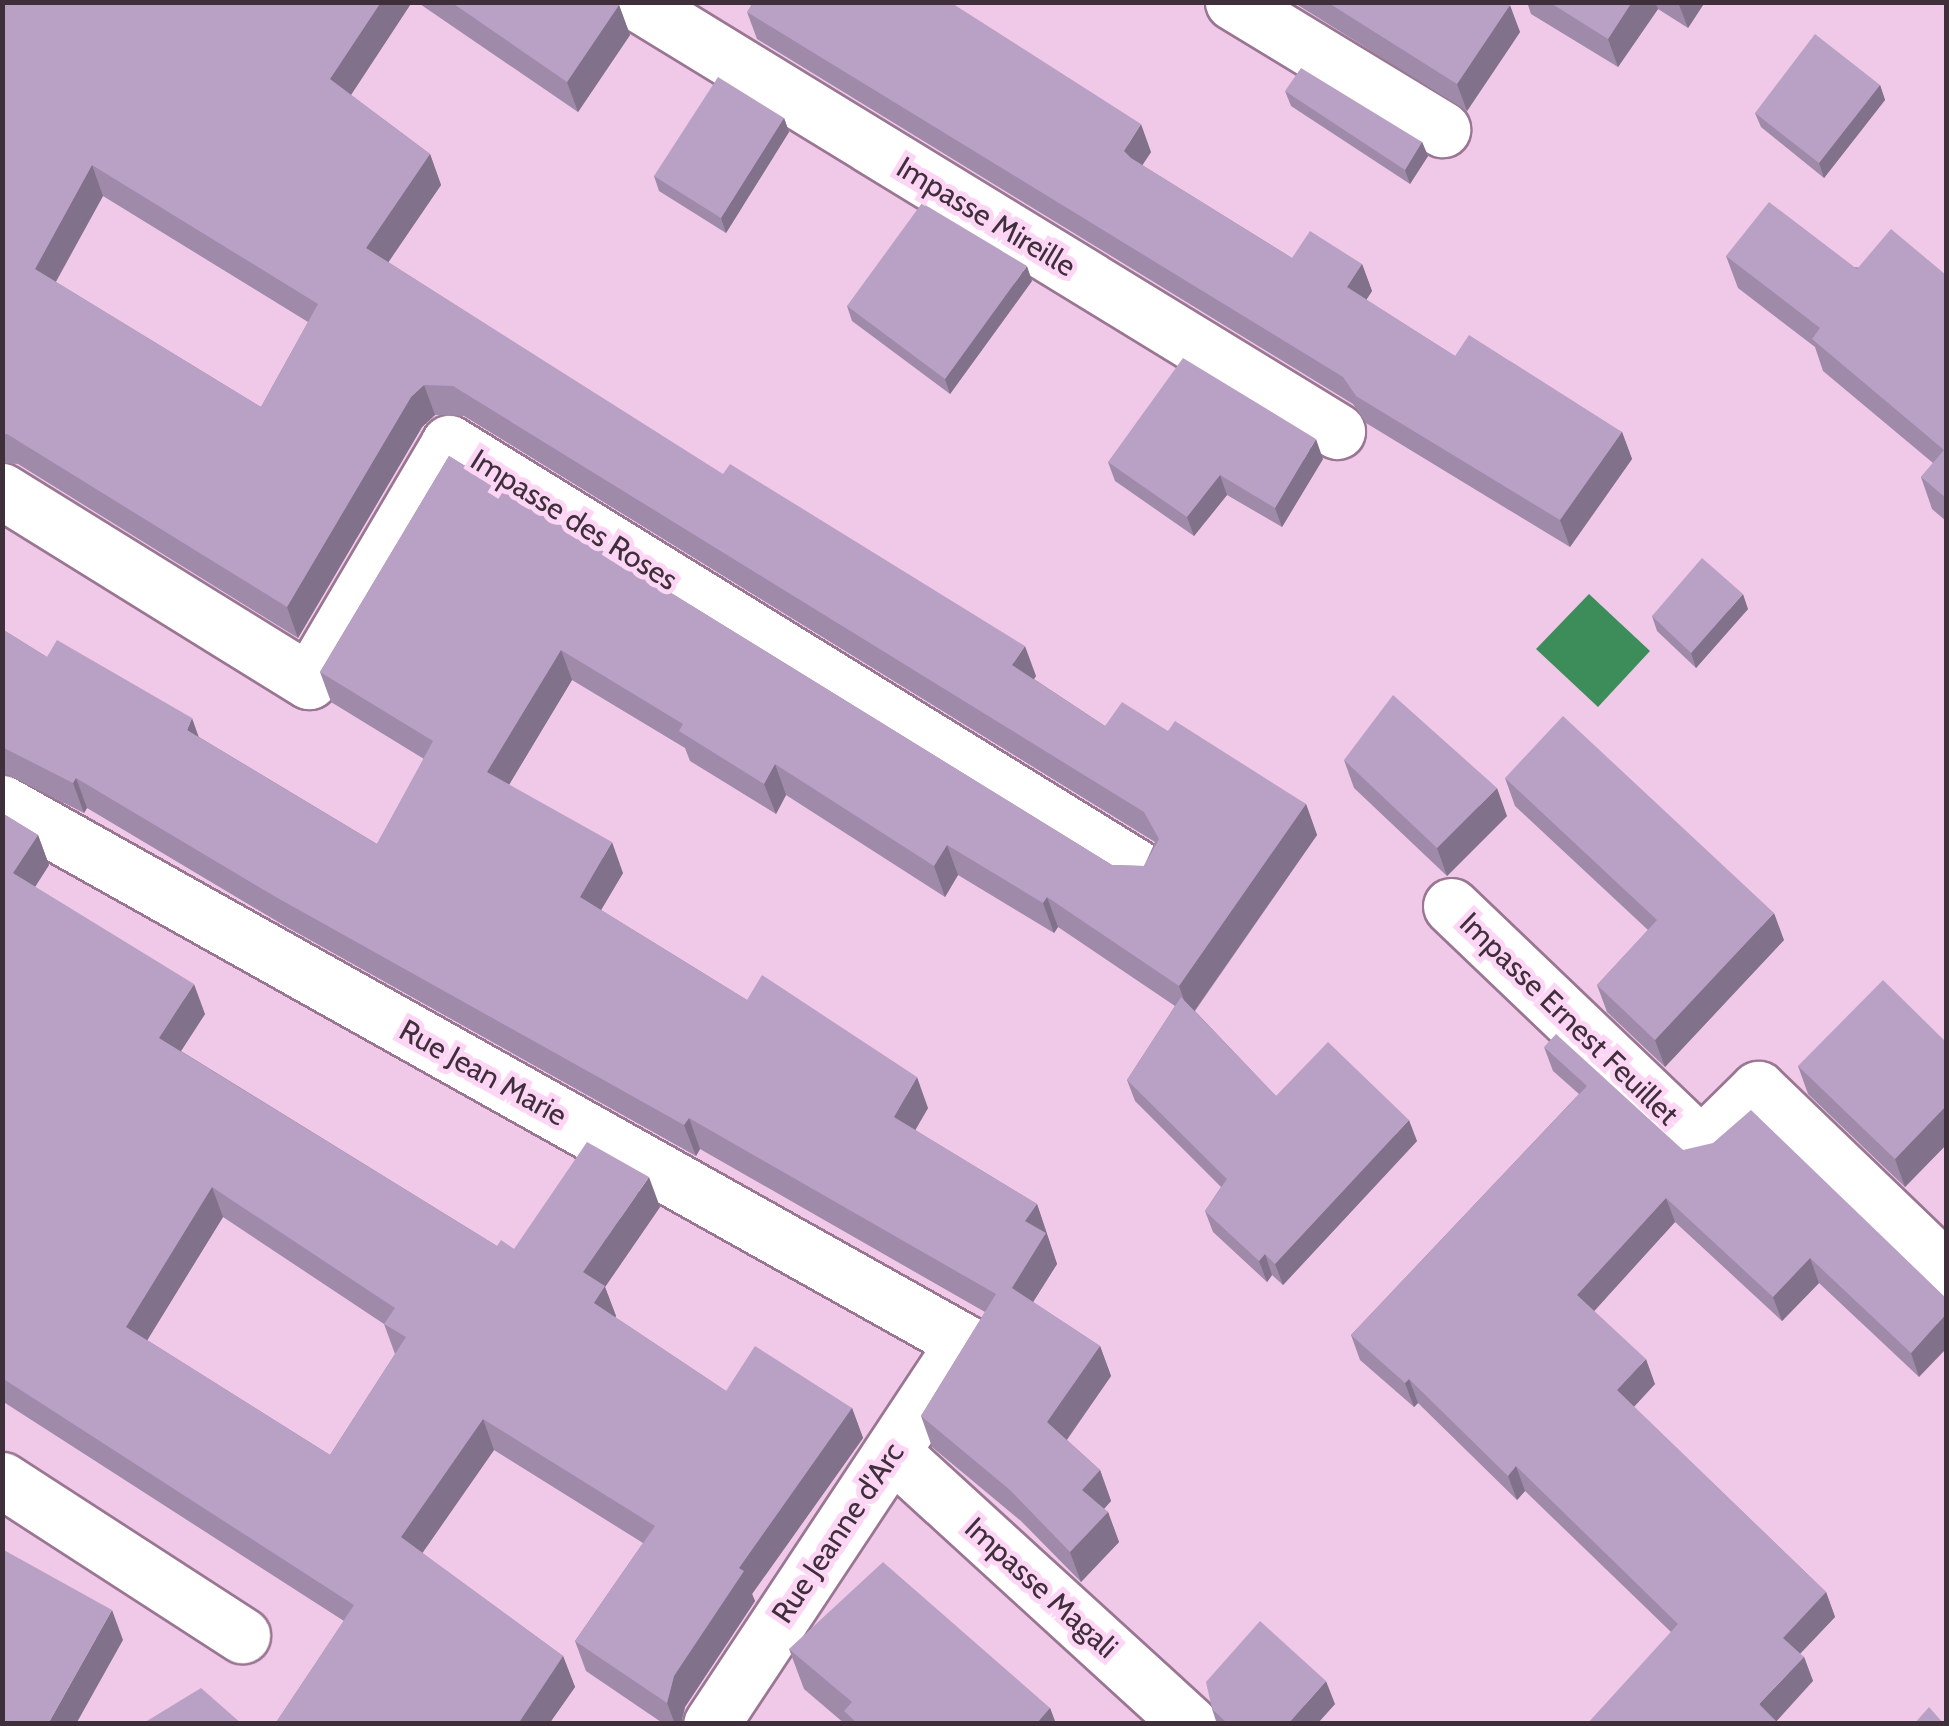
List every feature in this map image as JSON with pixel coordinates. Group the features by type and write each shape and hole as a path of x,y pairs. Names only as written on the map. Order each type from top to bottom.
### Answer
{"street":[{"name":"Impasse Mireille","path":"636,2 1336,431"},
{"path":"1233,2 1442,129"},
{"name":"Impasse des Roses","path":"2,490 308,680 449,443 1138,869"},
{"name":"Rue Jean Marie","path":"2,803 964,1342"},
{"name":"Impasse Ernest Feuillet","path":"1450,906 1701,1145 1758,1089 1946,1270"},
{"name":"Rue Jeanne d'Arc","path":"711,1724 964,1342"},
{"name":"Impasse Magali","path":"893,1453 1190,1724"},
{"path":"2,1480 242,1635"}],"shaded area":[{"path":"1589,594 1650,651 1598,707 1536,649"}],"building":[{"path":"2,2 381,2 330,79 430,154 366,248 723,474 730,464 1025,646 1012,665 1105,726 1122,702 1168,731 1175,721 1306,804 1179,986 1047,897 1043,903 947,845 934,866 775,764 764,784 679,731 683,724 561,650 487,772 612,842 580,897 747,1000 762,975 917,1077 894,1117 1037,1204 1025,1221 1046,1233 1012,1288 1100,1346 1047,1422 1100,1470 1082,1490 1108,1512 1070,1552 1010,1490 921,1416 996,1294 689,1118 684,1125 274,896 76,778 73,783 2,747 2,629 47,657 57,640 192,718 187,730 377,844 433,741 320,672 449,456 1112,865 1144,866 1159,839 1144,812 453,386 424,385 411,397 287,607 2,434","holes":["92,165 318,304 261,407 35,269"]},
{"path":"451,2 617,2 619,5 567,82"},
{"path":"753,2 950,2 1141,124 1124,151 1131,158 1292,258 1310,231 1362,264 1347,287 1455,356 1469,335 1622,432 1560,520 1356,396 1343,377 747,12"},
{"path":"1327,2 1507,2 1510,5 1457,84"},
{"path":"1549,2 1632,2 1608,39"},
{"path":"1815,34 1880,85 1819,163 1755,113"},
{"path":"1301,68 1422,142 1405,170 1285,91"},
{"path":"718,77 784,118 721,218 654,176"},
{"path":"1769,202 1857,269 1891,229 1946,275 1946,498 1921,477 1944,450 1812,339 1820,328 1726,256"},
{"path":"922,203 1027,266 945,379 847,306"},
{"path":"1183,358 1316,439 1275,508 1220,475 1187,517 1108,462"},
{"path":"1702,558 1743,594 1691,653 1652,616"},
{"path":"1393,695 1497,788 1437,848 1344,760"},
{"path":"1563,716 1774,913 1655,1040 1597,985 1657,920 1505,778"},
{"path":"2,813 38,835 13,873 194,984 159,1038 497,1246 501,1240 514,1249 587,1142 649,1177 583,1272 605,1286 594,1303 726,1391 755,1346 852,1408 739,1568 744,1571 674,1676 667,1703 575,1641 655,1526 483,1419 401,1537 563,1656 518,1724 275,1724 354,1605 2,1378","holes":["212,1187 395,1308 384,1324 406,1337 330,1455 126,1327"]},
{"path":"1883,980 1946,1042 1946,1106 1895,1159 1798,1066"},
{"path":"1181,997 1276,1096 1328,1042 1409,1120 1275,1264 1265,1254 1259,1261 1205,1211 1227,1179 1127,1080"},
{"path":"1556,1034 1683,1150 1713,1143 1751,1110 1946,1298 1946,1314 1911,1353 1810,1258 1773,1297 1666,1198 1577,1295 1646,1359 1617,1390 1826,1592 1783,1638 1804,1657 1759,1704 1779,1724 1587,1724 1678,1624 1516,1466 1508,1476 1409,1379 1405,1383 1351,1335 1587,1086 1544,1047"},
{"path":"2,1549 112,1610 48,1724 2,1724"},
{"path":"883,1562 1050,1708 1036,1724 858,1724 844,1711 852,1702 789,1649"},
{"path":"1260,1621 1326,1681 1288,1724 1228,1724 1212,1709 1206,1682"},
{"path":"201,1688 242,1724 142,1724"},
{"path":"1929,1707 1944,1724 1914,1724"}]}
